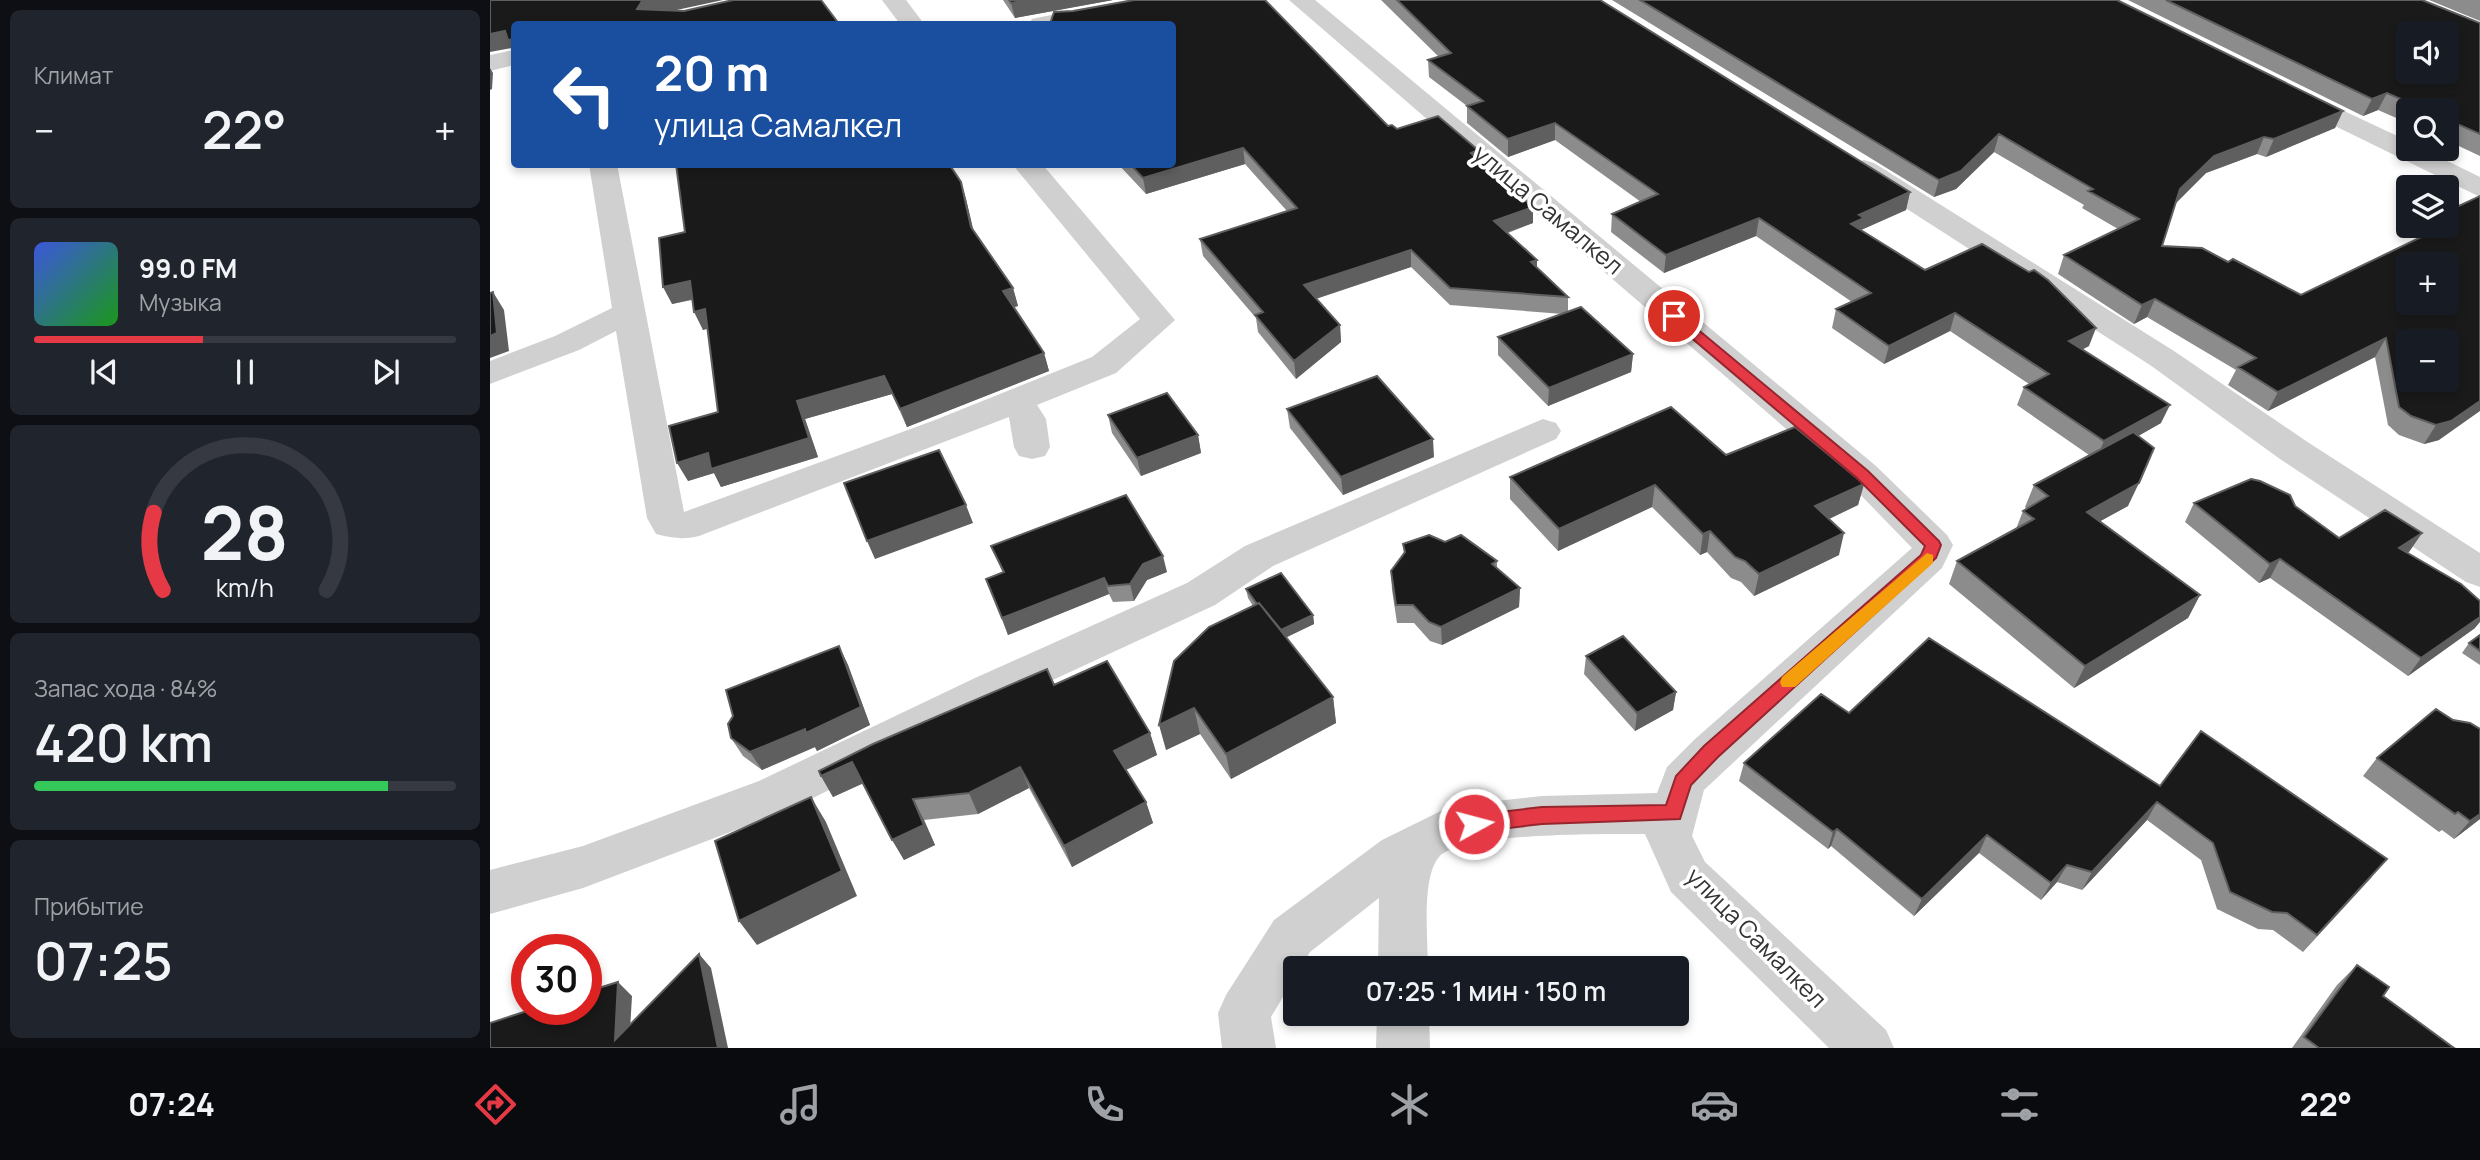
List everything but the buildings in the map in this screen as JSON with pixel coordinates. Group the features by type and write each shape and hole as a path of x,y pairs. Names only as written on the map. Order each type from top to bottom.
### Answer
{"street":[{"path":"894,0 910,21"},
{"path":"1056,21 1165,0"},
{"name":"улица Самалкел","path":"1301,0 1863,474 1933,545 1928,558 1711,751 1683,781 1668,837 1688,877 1867,1048"},
{"path":"490,63 511,59"},
{"path":"2273,85 2480,188"},
{"path":"1838,152 2162,358 2293,450 2480,572"},
{"path":"604,168 666,518 670,524 685,526 1104,365 1159,320 1029,168"},
{"path":"490,373 567,343 629,312"},
{"path":"1016,400 1028,419 1032,446"},
{"path":"490,892 583,867 775,795 990,690 1201,594 1259,556 1318,528 1543,431"},
{"path":"1249,1048 1244,1013 1292,936 1399,855 1451,826 1542,816 1673,813"},
{"path":"1403,956 1404,882 1421,843"},
{"path":"1403,1026 1403,1048"}],"slow traffic":[{"path":"1789,682 1927,559"}],"route":[{"path":"1474,824 1542,816 1673,813 1683,781 1711,751 1928,558 1933,545 1863,474 1674,316"}]}
